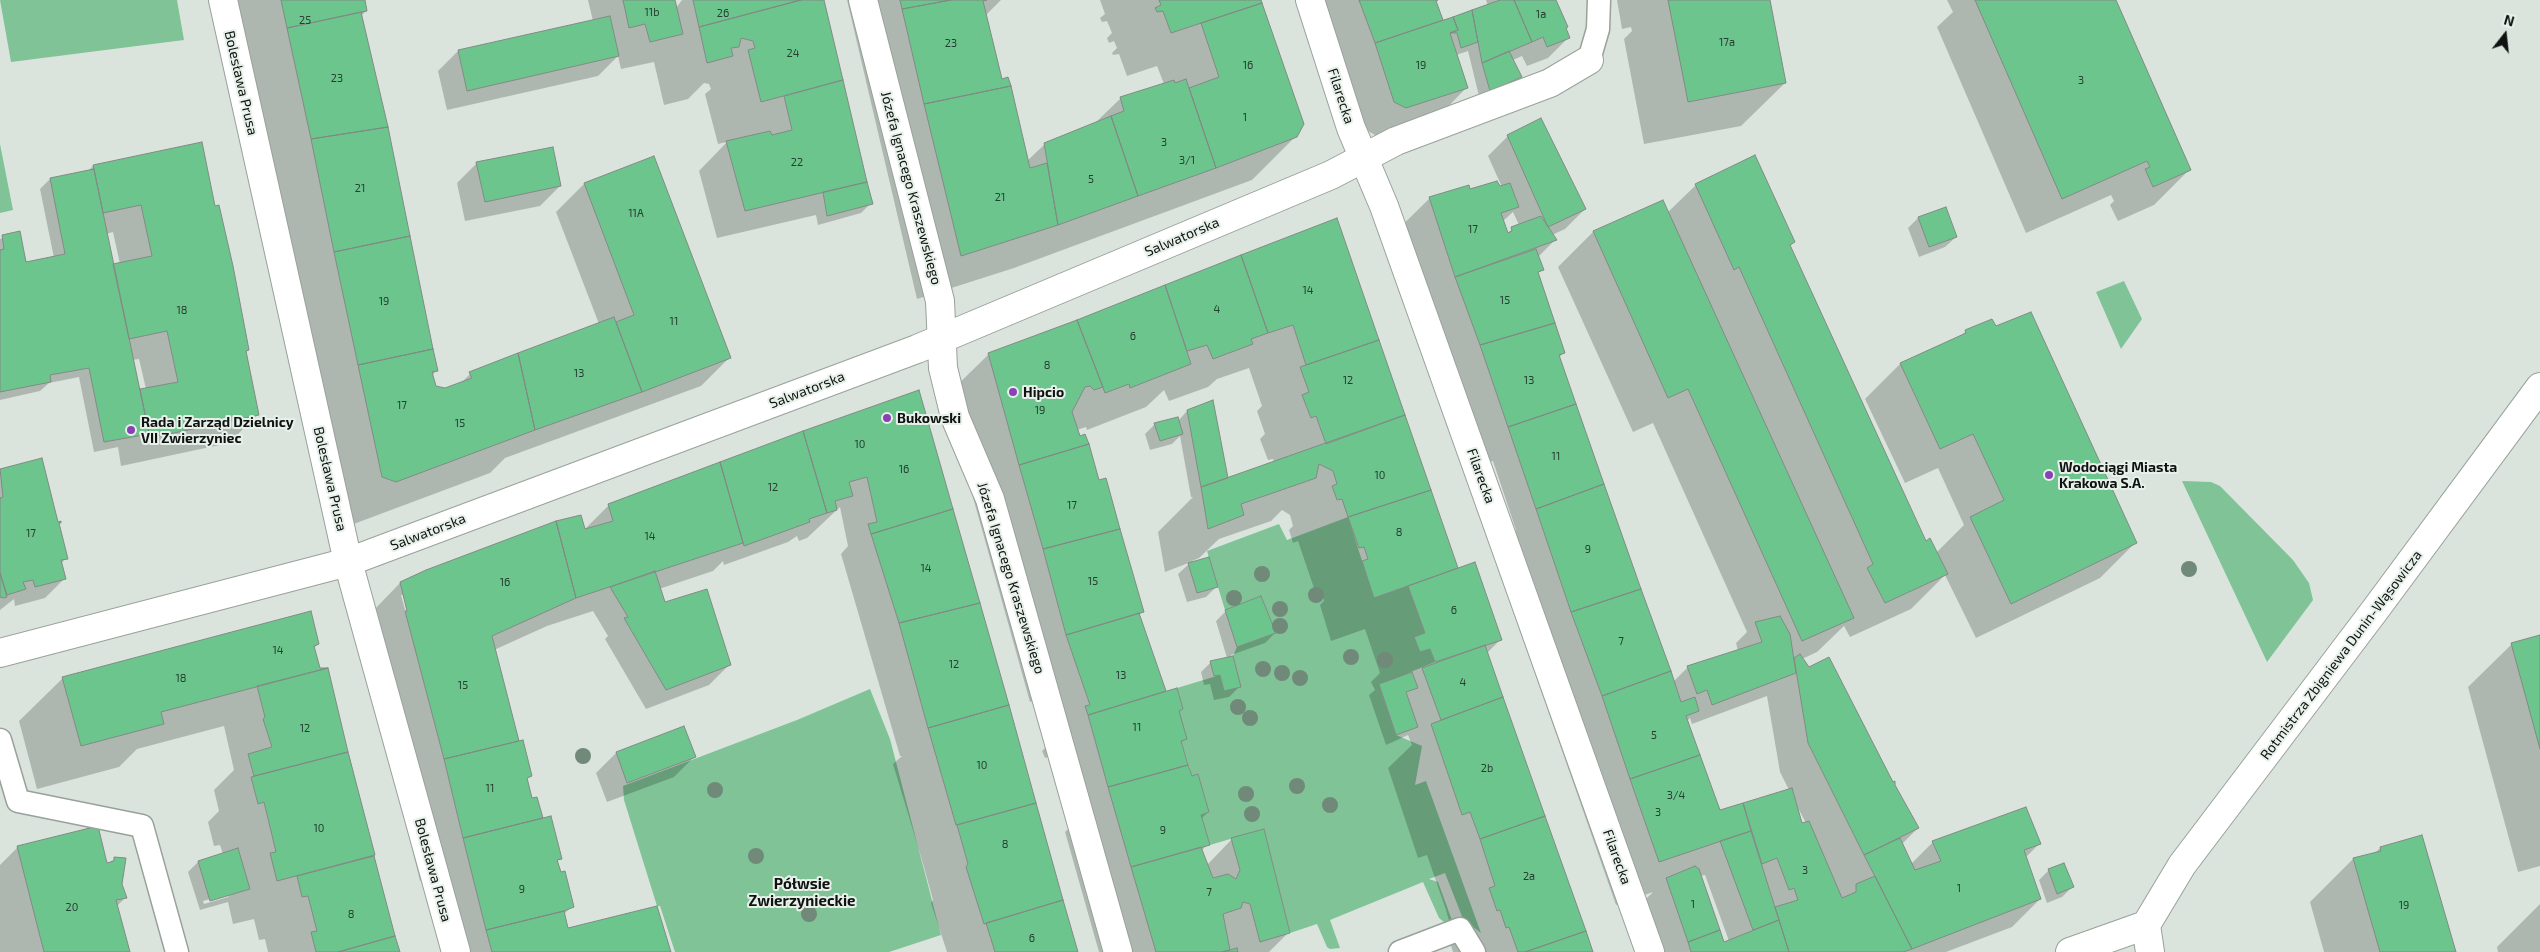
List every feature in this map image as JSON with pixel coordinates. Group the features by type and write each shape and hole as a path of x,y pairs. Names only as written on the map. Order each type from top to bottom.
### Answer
{"street":[{"name":"Bolesława Prusa","path":"223,0 348,562 456,952"},
{"name":"Józefa Ignacego Kraszewskiego","path":"863,0 940,301 943,368 954,417 990,499 1118,952"},
{"name":"Filarecka","path":"1310,0 1362,156 1384,206 1650,952"},
{"name":"Salwatorska","path":"0,653 348,562 942,337 1331,174 1362,156 1396,141 1550,83 1589,60"},
{"name":"Rotmistrza Zbigniewa Dunin-Wąsowicza","path":"2146,926 2182,865 2375,610 2540,387"},
{"path":"2070,952 2146,926 2150,952"}],"lane":[{"path":"1585,0 1598,29"},
{"path":"1589,60 1598,29 1600,0"},
{"path":"0,740 18,801 142,826 177,952"},
{"path":"1400,952 1460,929 1474,952"}],"green space":[{"path":"0,0 177,0 184,40 11,62"},
{"path":"0,144 13,210 0,213"},
{"path":"2124,281 2142,319 2121,349 2096,292"},
{"path":"2182,481 2211,482 2220,486 2293,560 2309,583 2313,600 2267,662"},
{"path":"1348,517 1374,598 1408,586 1425,633 1414,637 1420,652 1430,649 1435,662 1379,685 1396,735 1422,746 1415,785 1426,781 1481,933 1463,919 1445,873 1429,879 1438,882 1453,923 1444,922 1439,918 1423,882 1330,920 1340,948 1330,949 1327,947 1317,924 1290,933 1264,829 1210,845 1201,815 1209,812 1198,774 1192,776 1181,741 1179,711 1183,709 1177,688 1220,675 1224,691 1240,687 1233,656 1237,647 1276,633 1261,596 1225,610 1207,551 1279,524 1287,540"},
{"path":"870,689 890,739 941,935 889,952 675,952 660,906 657,906 624,800 623,786 797,720"}],"building":[{"path":"281,0 365,0 367,11 287,28"},
{"path":"623,0 675,0 683,34 650,42 645,24 629,28"},
{"path":"693,0 801,0 699,27"},
{"path":"801,0 824,0 843,80 761,102 748,50 755,48 753,41 741,38 739,47 731,48 733,56 707,63 699,27"},
{"path":"900,0 951,0 902,9"},
{"path":"951,0 987,0 983,1 1002,79 1008,77 1011,86 924,104 902,9"},
{"path":"1159,0 1261,0 1262,3 1171,33 1163,11 1157,12 1155,8 1161,5"},
{"path":"1359,0 1438,0 1436,1 1443,20 1375,43"},
{"path":"1500,0 1514,0 1532,42 1482,63 1472,10"},
{"path":"1514,0 1556,0 1568,27 1566,28 1570,38 1547,47 1543,37 1532,42"},
{"path":"1668,0 1770,0 1786,83 1688,102"},
{"path":"1975,0 2116,0 2191,170 2153,187 2145,169 2150,167 2147,161 2062,199"},
{"path":"1262,3 1304,124 1297,137 1216,168 1189,88 1219,77 1201,23"},
{"path":"1472,10 1478,42 1461,48 1457,33 1450,33 1458,30 1453,17"},
{"path":"361,12 388,127 311,139 287,28"},
{"path":"610,16 619,56 467,91 458,50"},
{"path":"1453,17 1458,30 1450,33 1468,88 1406,108 1394,102 1375,43"},
{"path":"1509,51 1522,77 1490,91 1482,63"},
{"path":"1186,79 1216,168 1138,196 1111,116 1124,111 1120,97 1174,80 1175,83"},
{"path":"843,80 867,182 745,211 726,141 770,131 772,135 792,130 784,96"},
{"path":"1011,86 1030,168 1047,163 1058,225 961,256 924,104"},
{"path":"1111,116 1138,196 1058,225 1044,143"},
{"path":"1541,118 1586,209 1548,227 1507,135"},
{"path":"388,127 410,236 334,252 311,139"},
{"path":"202,142 215,206 219,205 233,266 249,350 246,351 259,415 150,438 140,389 178,382 167,331 129,339 113,264 152,256 141,205 103,213 93,165"},
{"path":"553,147 561,186 485,202 476,162"},
{"path":"1755,155 1795,242 1790,245 1926,541 1930,538 1948,574 1885,603 1867,568 1873,564 1739,267 1734,270 1695,184"},
{"path":"654,156 731,358 642,392 616,322 634,315 584,183"},
{"path":"94,169 149,434 104,442 89,368 50,375 51,382 0,392 0,250 4,249 2,235 20,231 26,262 65,254 50,178"},
{"path":"1497,181 1500,186 1510,183 1519,207 1501,213 1508,233 1512,231 1511,227 1541,216 1557,240 1455,277 1429,197 1469,185 1470,189"},
{"path":"867,182 873,204 827,216 823,192"},
{"path":"1663,200 1854,618 1802,641 1688,389 1668,398 1593,231"},
{"path":"1946,207 1957,237 1929,247 1918,217"},
{"path":"1337,218 1379,340 1306,365 1293,325 1268,333 1241,255"},
{"path":"410,236 433,349 358,365 334,252"},
{"path":"1536,249 1544,270 1538,272 1555,323 1480,345 1455,277"},
{"path":"1241,255 1268,333 1251,339 1253,344 1213,359 1207,345 1187,351 1165,285"},
{"path":"1165,285 1191,364 1130,388 1129,384 1105,393 1077,320"},
{"name":"Wodociągi Miasta Krakowa S.A.","path":"2031,312 2137,543 2011,604 1970,517 2004,500 1973,434 1940,449 1900,363 1966,333 1965,330 1992,319 1996,326"},
{"path":"614,317 642,392 535,430 518,353"},
{"path":"1077,320 1103,387 1094,390 1090,386 1085,387 1072,412 1080,436 1085,434 1089,444 1019,465 988,353"},
{"path":"1555,323 1565,353 1559,355 1576,404 1508,427 1480,345"},
{"path":"1379,340 1405,415 1326,444 1316,416 1311,418 1302,395 1309,392 1300,367"},
{"path":"433,349 438,371 432,372 436,386 445,388 472,378 469,372 518,353 535,430 396,482 382,477 358,365"},
{"path":"919,390 953,509 871,534 868,524 877,522 867,477 849,482 853,496 835,501 837,510 827,513 803,431"},
{"path":"1213,400 1228,478 1201,487 1187,410"},
{"path":"1576,404 1604,484 1536,509 1508,427"},
{"path":"1405,415 1431,490 1348,517 1342,499 1337,500 1332,486 1337,484 1333,471 1319,464 1316,478 1241,504 1244,515 1208,529 1201,487"},
{"path":"1178,417 1183,434 1160,441 1154,423"},
{"path":"803,431 827,513 809,519 810,522 744,546 720,462"},
{"path":"1089,444 1099,480 1106,478 1120,529 1043,549 1019,465"},
{"path":"42,458 58,522 61,521 59,523 68,559 61,560 66,579 35,587 33,580 23,582 26,589 7,595 0,573 0,498 3,497 0,469"},
{"path":"720,462 743,543 576,598 556,521 581,515 585,529 613,521 608,504"},
{"path":"1604,484 1641,589 1571,612 1536,509"},
{"path":"1431,490 1458,568 1374,598 1362,561 1368,559 1364,547 1359,548 1348,517"},
{"path":"953,509 980,603 899,623 871,534"},
{"path":"556,521 576,598 492,636 519,741 444,759 405,611 407,611 400,582 426,570"},
{"path":"1120,529 1144,612 1066,635 1043,549"},
{"path":"1209,557 1218,587 1197,593 1188,563"},
{"path":"1475,562 1502,640 1435,662 1430,649 1420,652 1414,637 1425,633 1408,586"},
{"path":"655,571 665,602 707,589 731,665 666,690 624,618 628,617 610,587"},
{"path":"0,573 7,597 4,598 0,597"},
{"path":"1641,589 1671,671 1602,696 1571,612"},
{"path":"1261,596 1276,633 1237,647 1225,610"},
{"path":"980,603 1009,705 928,728 899,623"},
{"path":"311,611 319,644 314,646 320,668 328,668 161,712 164,724 81,746 62,677"},
{"path":"1139,613 1166,691 1088,715 1085,706 1090,705 1066,635"},
{"path":"1780,616 1790,634 1796,673 1712,705 1707,690 1697,694 1687,666 1762,642 1755,622"},
{"path":"2540,635 2540,749 2511,643"},
{"path":"1485,645 1503,697 1441,720 1422,668"},
{"path":"1800,654 1809,667 1829,657 1893,782 1895,781 1895,785 1919,828 1864,855 1808,743 1794,658"},
{"path":"1233,656 1241,687 1224,691 1220,675 1214,676 1210,661"},
{"path":"328,668 348,752 254,776 248,754 272,747 263,719 265,717 257,686"},
{"path":"1671,671 1681,702 1695,697 1699,711 1686,716 1700,755 1630,779 1602,696"},
{"path":"1412,672 1418,688 1406,692 1418,727 1396,735 1379,684"},
{"path":"1177,688 1183,709 1179,711 1187,739 1181,741 1188,765 1108,787 1088,715"},
{"path":"1503,697 1545,816 1480,839 1470,812 1462,815 1431,724"},
{"path":"1009,705 1036,803 956,825 928,728"},
{"path":"684,726 696,757 627,783 616,752"},
{"path":"523,740 532,776 527,778 532,798 537,797 543,818 463,838 444,759"},
{"path":"348,752 375,855 277,881 270,853 276,852 264,802 258,804 251,777"},
{"path":"1700,755 1720,810 1743,803 1751,831 1659,862 1630,779"},
{"path":"1188,765 1192,776 1198,774 1209,812 1201,815 1210,845 1131,867 1108,787"},
{"path":"1792,788 1802,823 1809,821 1842,898 1856,892 1856,884 1875,876 1912,949 1903,952 1789,952 1775,907 1798,900 1794,888 1789,890 1777,858 1762,864 1743,803"},
{"path":"1036,803 1063,900 984,924 966,867 968,864 957,825"},
{"path":"2026,807 2041,844 2024,850 2041,899 1912,949 1864,855 1900,838 1915,870 1941,861 1932,841"},
{"path":"551,816 562,859 557,860 561,872 565,871 574,907 486,930 463,838"},
{"path":"1545,816 1586,931 1525,952 1518,952 1509,927 1506,928 1500,910 1497,911 1489,888 1495,886 1480,839"},
{"path":"98,826 107,863 114,861 114,857 126,858 122,884 127,898 116,900 130,952 44,952 17,846"},
{"path":"1264,829 1290,933 1260,942 1250,904 1243,902 1241,908 1223,914 1230,950 1222,952 1156,952 1131,867 1201,847 1213,878 1228,874 1236,879 1240,870 1231,838"},
{"path":"1751,831 1779,920 1753,930 1720,841"},
{"path":"2422,835 2456,952 2380,952 2353,858 2381,851 2380,847"},
{"path":"238,848 250,889 210,901 198,861"},
{"path":"374,856 395,936 338,952 316,952 311,932 317,931 308,896 302,897 297,876"},
{"path":"2064,863 2074,887 2057,894 2048,869"},
{"path":"1695,866 1699,869 1720,930 1688,942 1666,878"},
{"path":"1063,900 1078,952 995,952 986,923"},
{"path":"657,906 671,952 492,952 486,930 564,911 568,928"},
{"path":"1779,920 1789,952 1691,952 1688,942 1720,930 1724,942"},
{"path":"1586,931 1593,952 1525,952"},
{"path":"395,936 400,952 338,952"},
{"path":"1237,948 1238,952 1222,952 1230,950"}],"place":[{"name":"Hipcio","path":"1013,392"},
{"name":"Bukowski","path":"887,418"},
{"name":"Rada i Zarząd Dzielnicy VII Zwierzyniec","path":"131,430"},
{"name":"Wodociągi Miasta Krakowa S.A.","path":"2049,475"}],"district":[{"name":"Półwsie Zwierzynieckie","path":"802,892"}]}
